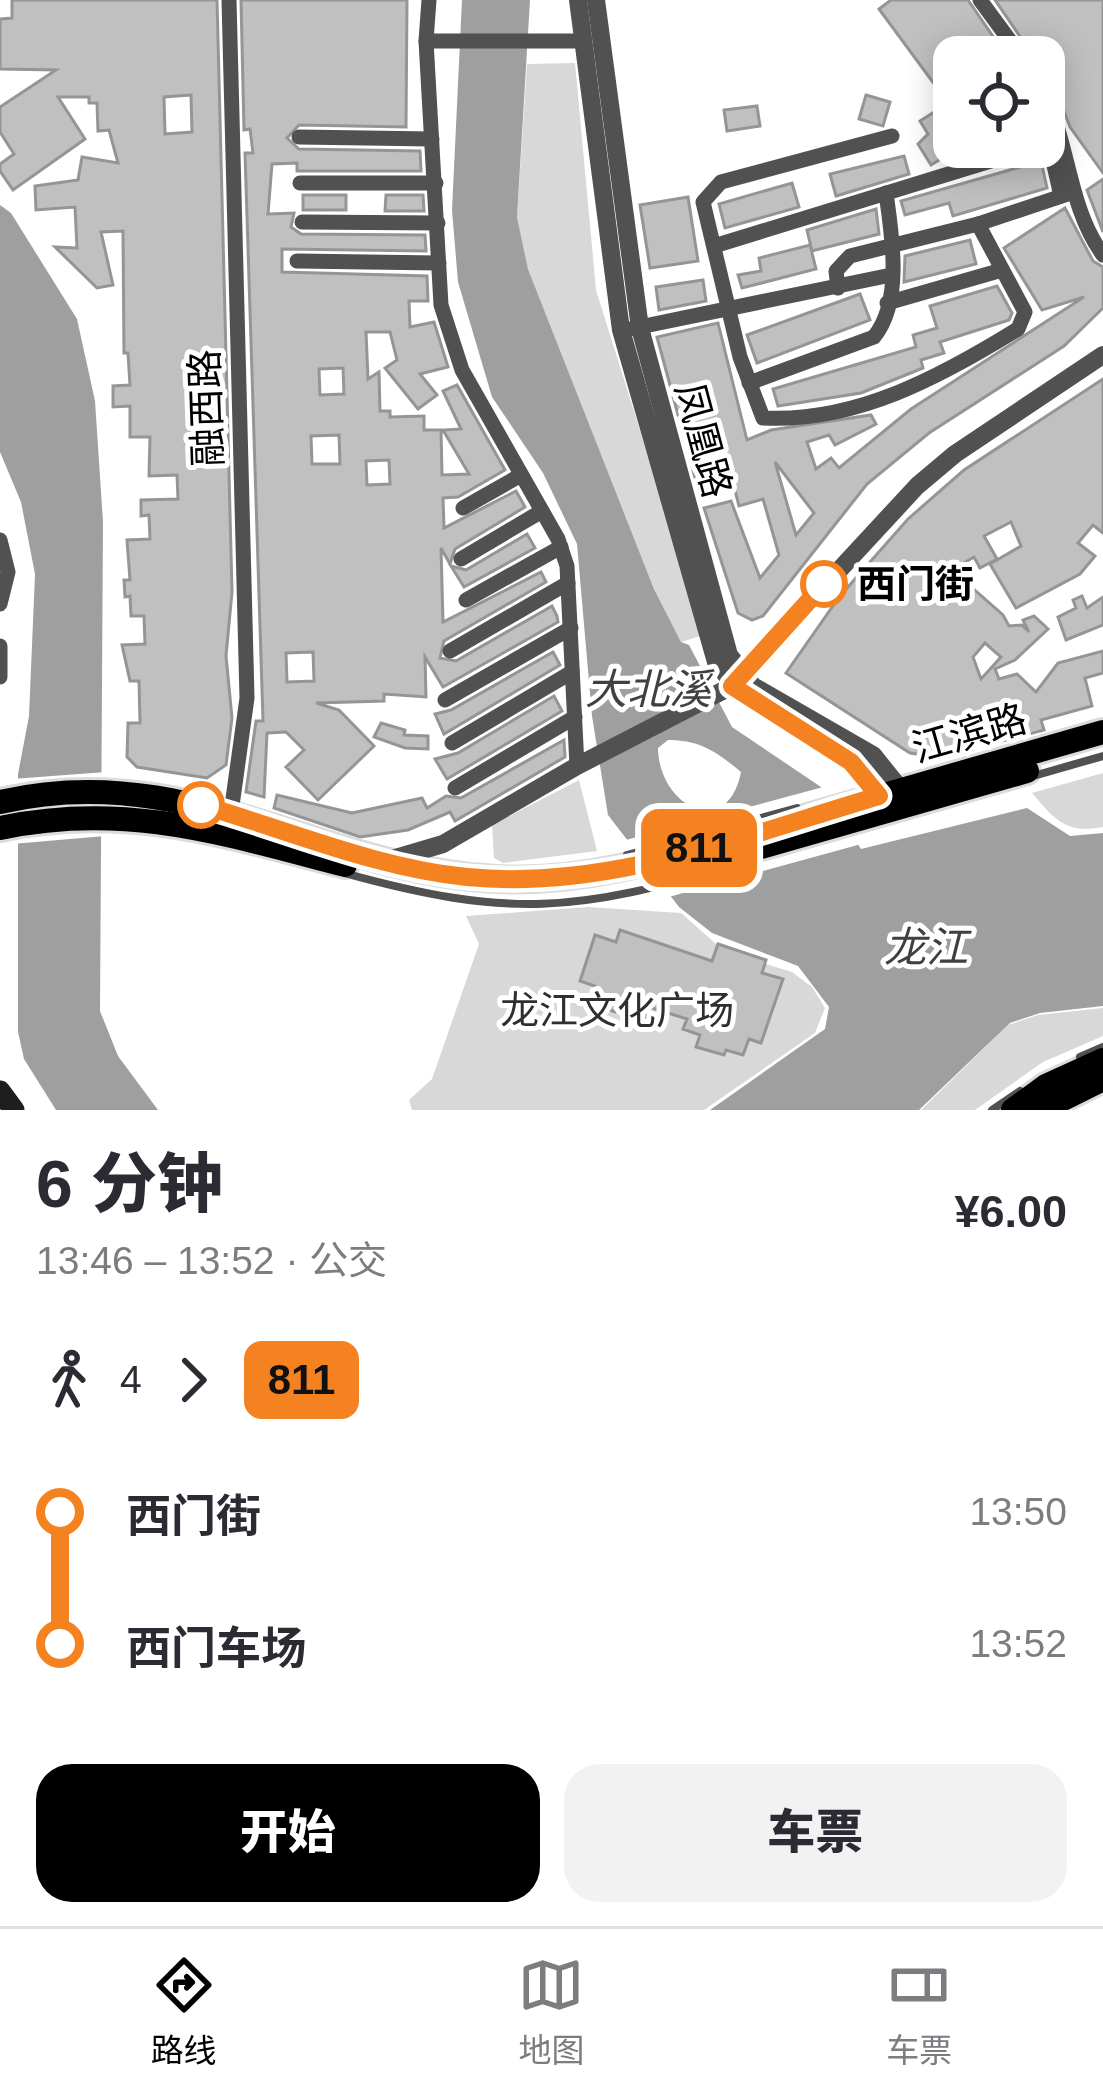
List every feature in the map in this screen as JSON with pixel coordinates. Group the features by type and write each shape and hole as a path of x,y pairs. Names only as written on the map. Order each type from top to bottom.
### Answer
{"main road":[{"name":"江滨路","path":"896,801 1103,733"},
{"name":"江滨路","path":"636,873 856,811 1103,753"},
{"path":"5,814 109,808 170,796 452,875 525,880 636,873"},
{"path":"109,808 465,894 550,895 636,873"},
{"path":"1012,1110 1046,1086 1103,1060"},
{"path":"1041,1110 1103,1078"},
{"path":"0,1091 14,1110"}],"street":[{"name":"融西路","path":"229,0 247,698 231,814"},
{"path":"429,0 441,305 463,370 561,547 582,764"},
{"name":"凤凰路","path":"578,0 630,329 716,662 733,685"},
{"name":"凤凰路","path":"596,0 630,329"},
{"path":"980,0 1007,36"},
{"path":"430,40 553,45 582,41"},
{"path":"892,136 722,182 704,202 727,308 763,418 790,419 918,389 1018,329 1025,312 978,224"},
{"path":"299,137 432,140"},
{"path":"714,246 968,168"},
{"path":"1058,168 1103,255"},
{"path":"1065,168 1068,194"},
{"path":"300,183 436,183"},
{"path":"749,382 874,337 885,323 894,246 886,193"},
{"path":"838,288 836,271 850,256 978,224 1068,194"},
{"path":"302,222 438,223"},
{"path":"297,261 439,263"},
{"path":"887,303 1002,270"},
{"path":"630,329 890,275"},
{"path":"396,858 443,844 733,685 917,486 956,454 1103,355"},
{"path":"463,508 521,475"},
{"path":"461,559 542,511"},
{"path":"0,541 8,572 0,604"},
{"path":"466,600 561,547"},
{"path":"450,651 568,583"},
{"path":"445,700 571,628"},
{"path":"0,646 0,677"},
{"path":"452,743 572,672"},
{"path":"733,685 866,750 896,801"},
{"path":"455,788 575,718"}],"lane":[{"path":"856,811 1103,753"},
{"path":"992,1110 1051,1071 1103,1047"}],"green space":[{"path":"575,63 596,290 704,635 681,642 654,589 528,269 517,217 527,64"},
{"path":"1103,773 1103,827 1062,823 1032,793"},
{"path":"579,780 597,851 503,863 494,858 492,825"},
{"name":"龙江文化广场","path":"588,907 681,913 724,951 792,972 812,987 825,1008 815,1033 704,1110 412,1110 409,1100 432,1079 479,944 466,916"},
{"path":"1103,1008 1103,1036 1043,1062 975,1110 921,1110 1008,1025 1038,1015"}],"water":[{"path":"462,0 530,0 517,217 528,269 654,589 681,642 689,645 732,727 821,787 861,849 1027,808 1070,836 1103,833 1103,1006 1040,1013 1010,1023 919,1110 710,1110 825,1029 829,1007 798,966 712,933 679,907 608,815 592,716 577,544 543,473 492,397 458,282 452,210","holes":["668,740 708,748 741,772 734,793 723,805 709,810 681,800 661,769 658,748"]},
{"path":"0,205 11,213 77,319 95,401 103,522 100,1011 118,1056 158,1110 56,1110 24,1059 18,1032 18,774 29,716 35,574 21,502 0,452"}],"pier":[{"path":"106,772 105,836 12,844 12,779"},
{"path":"827,786 865,843 665,898 622,841"}],"building":[{"path":"12,0 217,0 232,592 226,656 232,718 226,765 207,778 137,767 127,757 128,723 140,723 139,681 130,681 122,645 145,644 144,616 131,616 130,596 125,597 124,580 130,580 127,540 150,539 149,515 141,516 141,500 178,499 177,475 149,476 150,437 130,437 130,406 113,407 113,386 130,385 128,353 124,353 123,231 101,232 113,285 97,288 55,247 77,248 75,207 36,210 35,186 78,180 82,157 118,163 109,130 98,131 97,103 89,103 89,97 58,97 85,139 13,190 0,171 0,164 14,154 0,132 0,107 56,70 0,69 0,19 12,18","holes":["191,95 192,132 165,134 164,97"]},
{"path":"241,0 407,0 406,127 299,125 287,138 299,149 420,151 421,171 297,171 297,163 272,164 268,214 294,213 291,227 301,234 425,235 426,251 282,249 282,272 427,276 428,301 409,301 410,327 434,322 448,367 420,374 437,395 418,409 385,368 397,360 390,332 366,332 368,379 379,372 380,411 390,411 390,417 424,416 424,430 441,430 442,475 469,474 443,430 461,429 443,391 457,385 505,470 458,497 443,498 444,528 516,491 525,507 455,549 450,564 441,548 443,622 541,572 546,582 444,641 440,658 456,661 552,606 558,622 443,687 425,657 426,697 384,694 384,701 316,703 339,710 374,746 318,800 286,767 304,750 286,732 267,733 264,797 246,792 256,721 263,721 245,153 253,153 250,129 244,130","holes":["343,368 344,394 320,395 319,369","339,435 340,464 312,464 311,436","389,460 390,484 367,485 366,461","313,652 314,681 287,682 286,653"]},
{"path":"891,0 968,0 993,36 933,36 933,82 879,9"},
{"path":"995,0 1103,0 1103,173 1065,114 1065,36 1020,36"},
{"path":"866,95 890,102 883,126 859,119"},
{"path":"757,106 760,126 727,131 724,110"},
{"path":"933,113 931,165 918,144 928,134 920,121"},
{"path":"904,156 909,174 836,196 830,174"},
{"path":"1016,168 1043,168 1047,188 953,216 949,203 905,215 901,201"},
{"path":"1103,179 1103,232 1087,190"},
{"path":"792,183 799,207 725,228 719,204"},
{"path":"303,195 346,195 346,210 303,210"},
{"path":"386,195 423,195 424,211 385,211"},
{"path":"688,197 698,261 650,268 640,205"},
{"path":"1065,208 1093,261 1103,267 1103,308 1064,346 929,433 867,484 763,616 752,620 738,613 704,508 731,501 760,578 779,555 763,499 739,506 732,479 698,489 657,337 718,323 747,440 771,430 871,415 876,424 835,445 829,435 807,442 816,469 831,458 839,468 911,409 1084,297 1042,310 1004,248","holes":["775,462 814,513 796,535"]},
{"path":"876,209 879,234 812,251 807,230"},
{"path":"970,240 976,264 904,282 905,256"},
{"path":"810,245 816,269 742,288 738,275 761,271 759,258"},
{"path":"703,280 706,301 659,310 656,287"},
{"path":"997,286 1012,313 1009,320 940,342 944,353 921,360 923,368 861,393 778,406 773,389 916,347 913,335 937,328 930,306"},
{"path":"860,294 870,320 757,363 747,335"},
{"path":"1103,379 1103,533 1093,525 1078,543 1095,556 1080,574 1016,608 990,564 1021,546 1011,522 984,536 997,559 980,568 974,557 952,570 1003,615 1009,626 1022,625 1029,632 1023,620 1034,616 1048,629 1015,660 995,669 999,679 1017,674 1036,692 1058,663 1103,651 1103,673 1085,678 1092,706 1041,720 1044,730 999,742 992,714 972,739 979,744 930,756 910,753 786,673 840,596 908,519 964,470","holes":["985,643 1001,657 981,679 973,657"]},
{"path":"527,534 535,548 464,587 451,566 466,570"},
{"path":"1082,596 1087,608 1103,597 1103,625 1066,640 1058,617 1076,608 1073,600"},
{"path":"553,652 560,665 444,734 435,714 451,710"},
{"path":"554,696 562,711 447,779 435,759 458,753"},
{"path":"381,723 405,730 404,735 428,736 428,749 405,748 374,737"},
{"path":"564,740 565,757 455,821 450,812 408,830 360,837 274,808 277,795 352,813 422,798 427,808 446,796 461,798"},
{"path":"620,930 712,961 718,944 766,960 762,973 783,979 761,1043 749,1039 743,1055 726,1050 724,1055 696,1047 700,1035 683,1029 687,1019 649,1007 644,1021 590,1004 595,986 580,981 595,935 616,942"}],"bus line":[{"name":"811","path":"201,805 439,873 549,880 633,866 879,796 851,762 732,686 824,584"}],"place":[{"name":"西门街","path":"824,584"}],"water label":[{"name":"大北溪","path":"648,689"},
{"name":"龙江","path":"926,947"}]}
